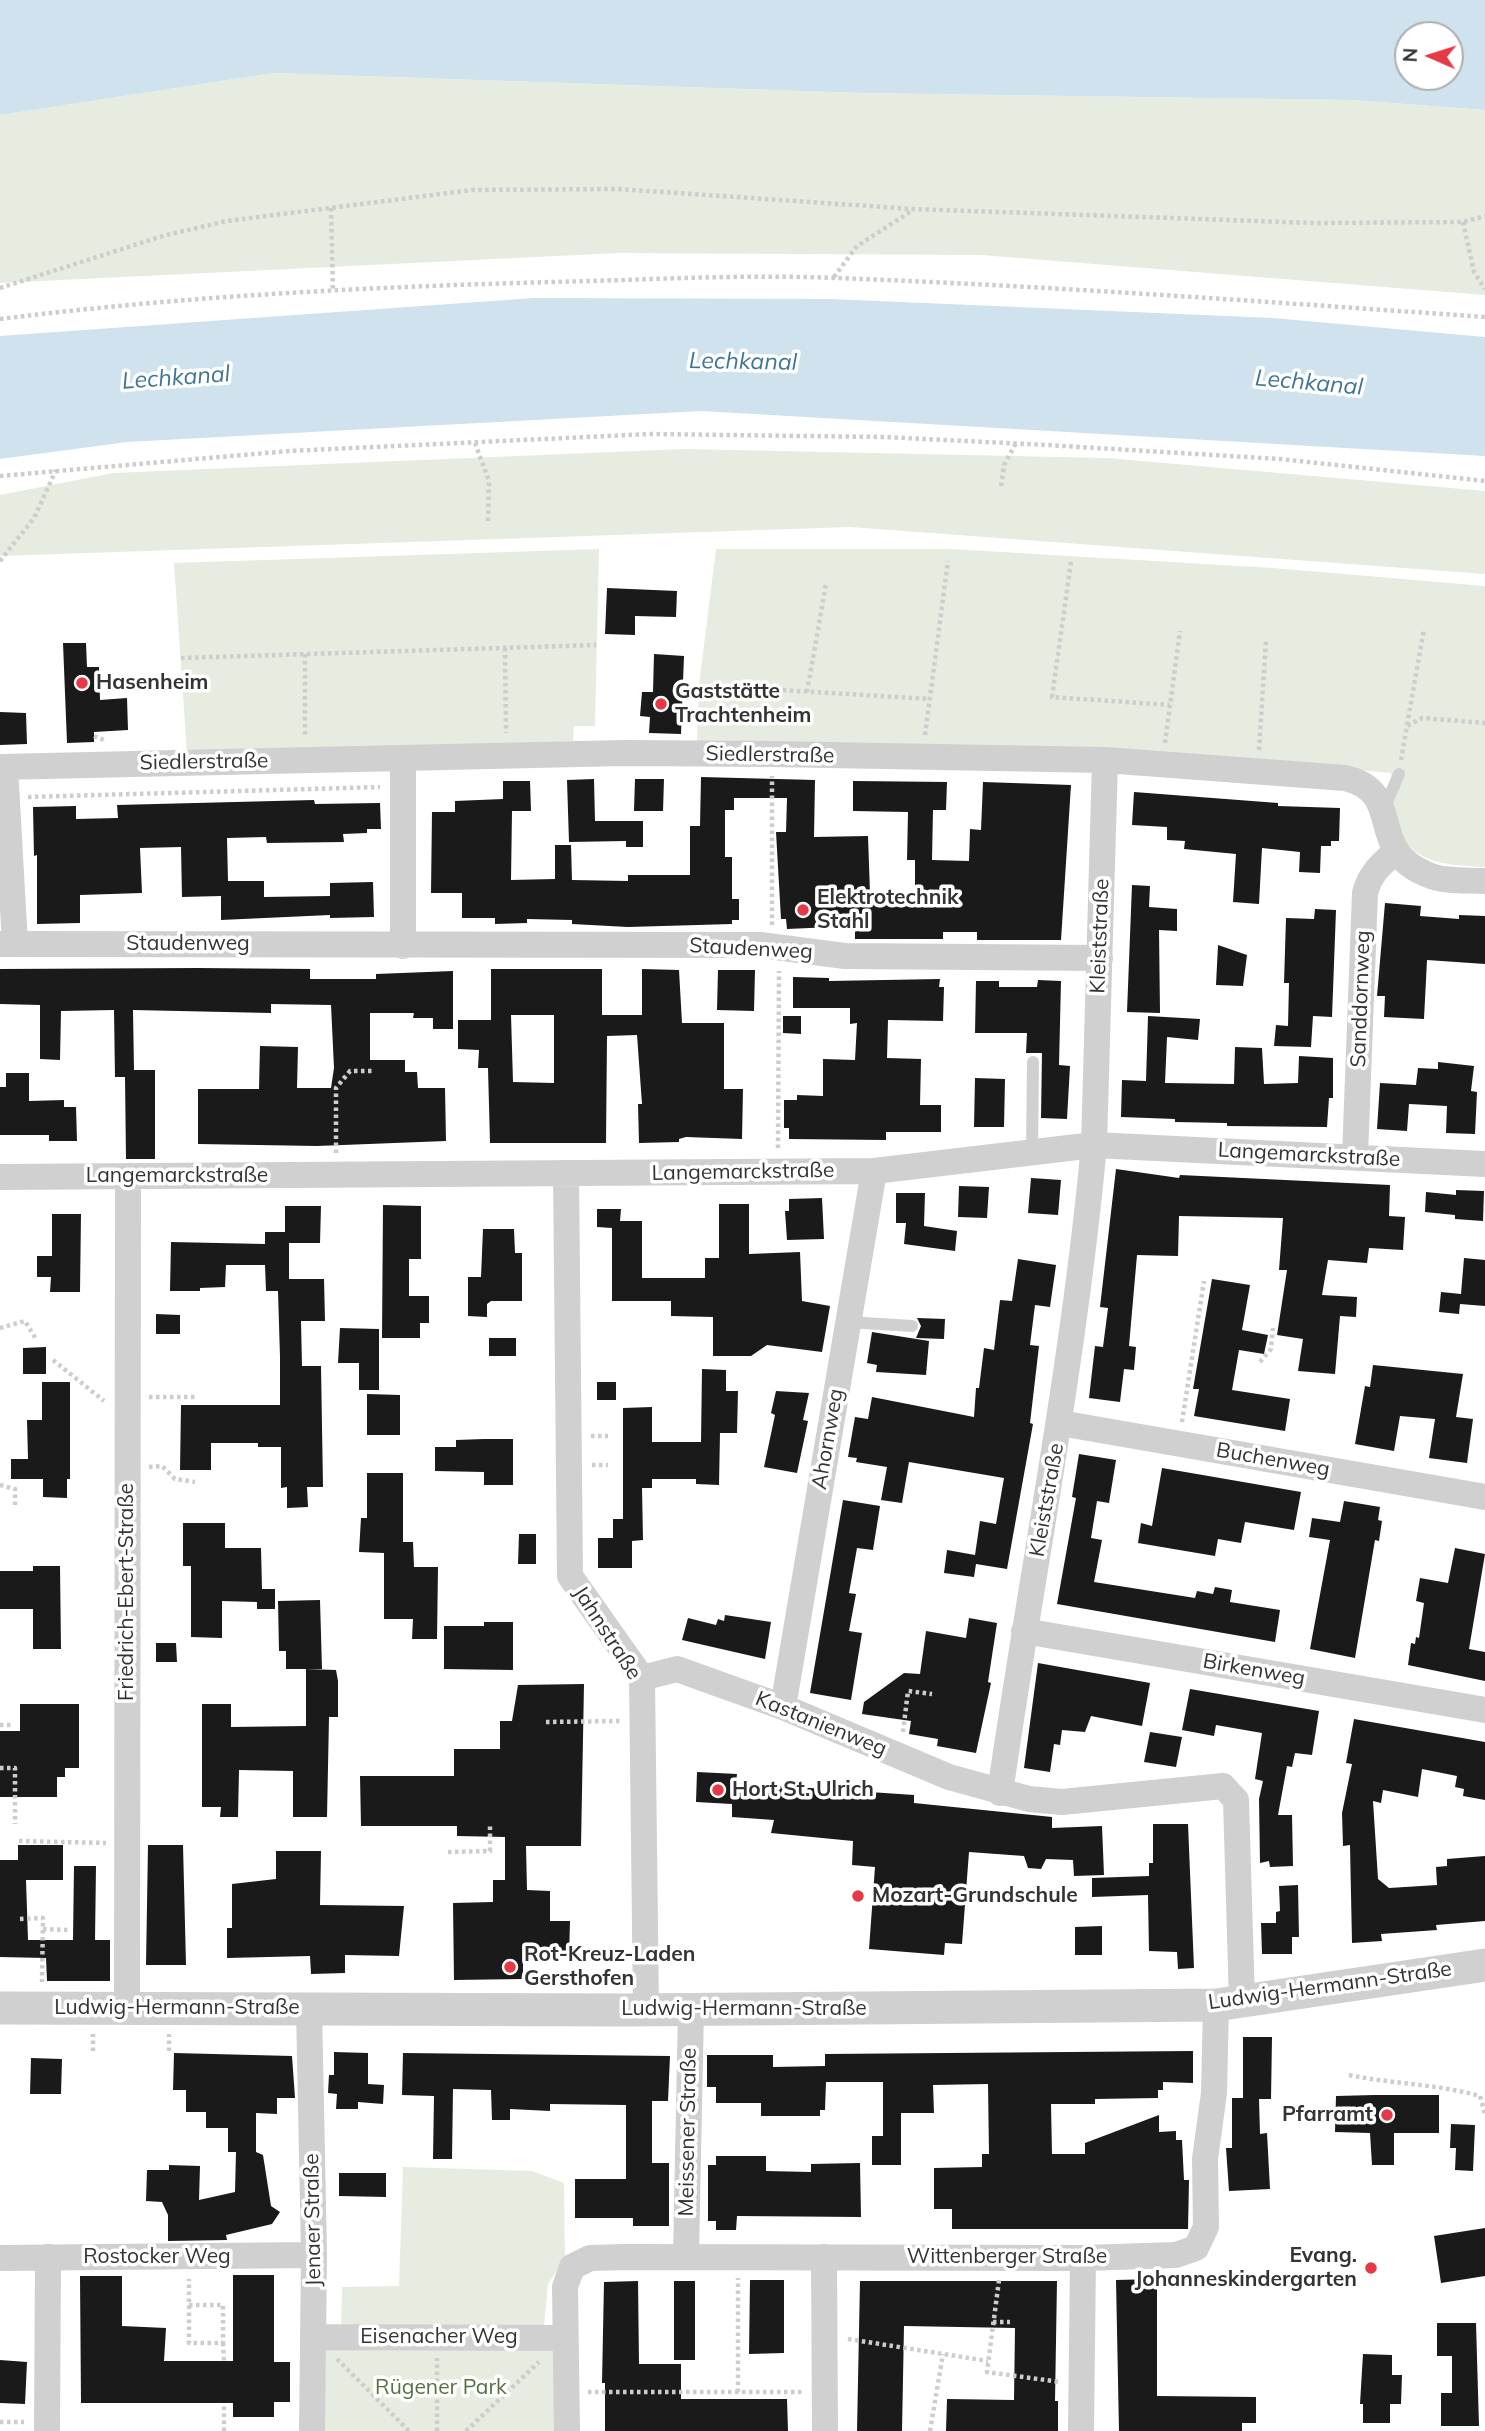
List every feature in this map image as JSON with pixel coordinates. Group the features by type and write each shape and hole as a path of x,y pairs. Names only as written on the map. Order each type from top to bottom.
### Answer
{"street":[{"name":"Siedlerstraße","path":"2,767 506,755 772,754 1105,760 1360,782 1371,788 1395,852"},
{"path":"403,758 403,946"},
{"name":"Kleiststraße","path":"1000,1793 1024,1631 1060,1423 1094,1145 1105,760"},
{"path":"2,767 6,797 8,944"},
{"path":"1395,852 1409,865 1429,876 1485,881"},
{"name":"Sanddornweg","path":"1355,1156 1365,894 1369,879 1395,852"},
{"name":"Staudenweg","path":"8,944 772,946 845,956 1100,958"},
{"name":"Langemarckstraße","path":"0,1177 874,1171 1094,1145 1485,1164"},
{"name":"Ahornweg","path":"783,1707 874,1171"},
{"name":"Jahnstraße","path":"566,1173 570,1576 642,1678 646,2010"},
{"name":"Friedrich-Ebert-Straße","path":"127,2008 128,1177"},
{"name":"Buchenweg","path":"1060,1423 1485,1497"},
{"name":"Birkenweg","path":"1024,1631 1485,1710"},
{"name":"Kastanienweg","path":"642,1678 677,1669 783,1707 900,1756 1000,1793"},
{"path":"1000,1793 1062,1802 1223,1786 1237,1800 1229,2003"},
{"name":"Ludwig-Hermann-Straße","path":"0,2008 646,2010 1229,2003 1485,1965"},
{"name":"Wittenberger Straße","path":"564,2338 565,2287 572,2267 590,2258 686,2255 1083,2258 1176,2255 1196,2248 1206,2227 1205,2159 1229,2003"},
{"name":"Jenaer Straße","path":"309,2008 314,2255 312,2431"},
{"name":"Meissener Straße","path":"686,2255 691,2009"},
{"name":"Rostocker Weg","path":"0,2258 314,2255"},
{"path":"47,2431 48,2257"},
{"path":"824,2257 825,2431"},
{"path":"1081,2431 1083,2258"},
{"name":"Eisenacher Weg","path":"313,2337 564,2338"},
{"path":"564,2338 567,2431"}],"lane":[{"path":"1382,812 1399,774"},
{"path":"1032,1152 1033,1062"},
{"path":"848,1321 912,1326"}],"path":[{"path":"0,288 166,235 227,222 472,190 618,190 913,209 1314,223 1463,222 1485,216"},
{"path":"331,208 332,291"},
{"path":"834,277 857,246 913,209"},
{"path":"1463,222 1474,272 1485,289"},
{"path":"0,319 119,304 332,291 699,278 834,277 1101,291 1485,317"},
{"path":"0,476 289,451 650,434 884,437 1016,443 1280,459 1485,481"},
{"path":"475,443 489,481 488,522"},
{"path":"1001,486 1004,465 1016,443"},
{"path":"0,561 34,518 57,470"},
{"path":"922,757 948,561"},
{"path":"1071,562 1052,697 1170,705"},
{"path":"807,692 826,584"},
{"path":"1399,774 1424,629"},
{"path":"1162,765 1180,631"},
{"path":"1257,772 1266,640"},
{"path":"181,658 596,645"},
{"path":"505,648 506,755"},
{"path":"304,654 305,760"},
{"path":"699,685 930,699"},
{"path":"1407,726 1422,718 1485,723"},
{"path":"772,754 772,946 779,965 778,1173"},
{"path":"6,797 402,787"},
{"path":"336,1174 336,1088 350,1071 375,1071"},
{"path":"1179,1444 1204,1281"},
{"path":"0,1328 25,1321 36,1339"},
{"path":"1260,1362 1271,1349 1273,1328"},
{"path":"53,1360 108,1404 127,1400 198,1397"},
{"path":"127,1468 162,1466 174,1479 195,1482"},
{"path":"0,1485 15,1489 15,1505"},
{"path":"900,1756 908,1691 932,1694"},
{"path":"546,1722 642,1720"},
{"path":"0,1725 14,1725"},
{"path":"0,1768 15,1769 15,1824"},
{"path":"448,1852 490,1851 490,1824"},
{"path":"19,1841 127,1843"},
{"path":"20,1919 43,1918 42,1990"},
{"path":"43,1929 68,1930"},
{"path":"1349,2075 1402,2084 1447,2087 1480,2096 1485,2114"},
{"path":"738,2256 738,2392"},
{"path":"189,2257 190,2343 223,2343"},
{"path":"1002,2258 987,2372 1082,2385"},
{"path":"189,2305 222,2305 224,2361"},
{"path":"993,2322 1010,2322"},
{"path":"824,2335 988,2361"},
{"path":"437,2337 437,2431"},
{"path":"930,2431 943,2354"},
{"path":"336,2358 409,2431"},
{"path":"466,2431 543,2358"},
{"path":"566,2392 825,2392"},
{"path":"224,2403 224,2431"}],"green space":[{"path":"273,73 861,93 1352,100 1485,110 1485,295 981,255 619,253 0,283 0,115"},
{"path":"684,449 1107,458 1485,491 1485,574 850,527 0,556 0,495 113,473"},
{"path":"599,549 595,726 574,726 573,741 187,754 174,563"},
{"path":"716,549 951,549 1273,568 1485,586 1485,867 1446,863 1422,856 1412,849 1404,840 1395,821 1391,773 1155,752 697,741 699,685"},
{"path":"403,2167 532,2171 564,2183 565,2258 548,2284 544,2326 341,2327 342,2287 399,2286"},
{"name":"Rügener Park","path":"557,2345 558,2431 325,2431 325,2346"}],"water":[{"path":"0,0 1485,0 1485,110 1352,100 861,93 273,73 0,115"},
{"name":"Lechkanal","path":"534,298 831,299 1273,318 1485,337 1485,456 701,411 127,442 0,459 0,336"}],"building":[{"path":"607,588 677,591 676,617 635,616 635,635 605,634"},
{"name":"Hasenheim","path":"63,643 86,643 87,667 99,667 100,700 127,698 128,730 94,732 94,742 67,743"},
{"name":"Gaststätte Trachtenheim","path":"654,654 684,656 681,734 649,733 650,717 640,716 642,692 653,692"},
{"path":"0,712 26,713 27,744 0,745"},
{"path":"701,777 815,780 814,837 868,836 870,893 915,894 915,860 907,860 908,812 853,811 853,781 947,782 946,810 933,810 932,860 969,861 970,829 981,830 983,782 1071,785 1061,940 977,940 977,932 943,932 943,939 855,939 855,926 787,929 786,919 781,919 776,832 786,832 787,798 734,798 734,810 725,810 725,857 732,857 732,899 739,899 739,920 732,920 732,924 628,927 572,924 572,920 527,919 527,923 495,924 495,918 462,918 462,893 431,893 432,812 455,812 455,801 503,799 503,781 530,781 531,811 512,811 511,880 555,879 555,845 571,845 572,880 628,881 628,875 690,875 690,826 700,826"},
{"path":"594,779 595,821 643,821 643,847 626,847 626,841 569,842 567,780"},
{"path":"635,779 664,779 663,811 634,811"},
{"path":"1134,792 1278,803 1278,806 1340,808 1339,841 1331,841 1331,846 1321,846 1320,873 1299,872 1300,852 1262,848 1259,904 1233,902 1236,854 1184,849 1185,841 1167,840 1167,827 1132,825"},
{"path":"314,800 315,804 380,803 381,829 367,829 367,833 343,834 344,842 267,843 266,837 227,838 228,881 264,881 264,897 330,896 330,883 373,882 374,917 330,918 330,915 221,920 221,896 182,897 181,847 140,848 142,893 80,895 80,923 37,924 37,855 34,856 33,807 76,806 76,819 118,818 117,805"},
{"path":"1132,885 1150,886 1149,907 1177,909 1177,931 1159,930 1160,1013 1127,1012"},
{"path":"1385,903 1421,906 1420,916 1459,919 1459,915 1485,916 1485,964 1427,960 1424,1019 1384,1017 1385,996 1377,996"},
{"path":"1315,909 1336,910 1332,1017 1313,1016 1311,1047 1274,1046 1276,1025 1288,1026 1289,983 1284,983 1286,918 1314,919"},
{"path":"1218,945 1247,955 1243,986 1216,985"},
{"path":"0,969 310,969 310,979 376,979 376,974 453,971 453,1029 433,1029 433,1018 413,1018 414,1013 370,1013 370,1060 405,1060 405,1072 417,1072 418,1088 445,1088 446,1141 317,1146 198,1144 198,1089 259,1089 260,1046 298,1047 297,1088 331,1088 334,1068 331,1005 271,1004 271,1013 133,1010 134,1070 155,1070 155,1159 126,1159 125,1077 115,1077 114,1010 61,1011 60,1060 40,1059 40,1005 0,1004"},
{"path":"491,969 602,969 602,1015 642,1015 642,969 679,970 682,1023 724,1023 724,1089 743,1089 742,1139 686,1137 679,1139 679,1142 639,1143 638,1104 642,1104 637,1035 607,1036 606,1143 490,1143 488,1068 478,1068 479,1050 458,1049 458,1020 491,1020","holes":["511,1015 554,1015 554,1083 513,1082"]},
{"path":"718,970 755,970 754,1011 717,1010"},
{"path":"793,977 829,978 829,981 940,979 939,987 944,987 943,1021 888,1020 887,1058 921,1059 920,1105 941,1105 941,1132 886,1132 886,1140 789,1139 789,1128 784,1128 784,1100 797,1100 797,1095 823,1096 823,1059 855,1060 857,1023 850,1024 850,1008 793,1008"},
{"path":"1038,980 1061,981 1059,1065 1070,1066 1067,1119 1041,1118 1042,1053 1026,1053 1027,1033 975,1033 976,981 999,981 999,987 1037,987"},
{"path":"783,1016 801,1016 801,1034 783,1033"},
{"path":"1148,1016 1200,1019 1198,1040 1167,1037 1165,1083 1234,1084 1235,1047 1262,1048 1264,1084 1298,1083 1299,1056 1333,1058 1333,1098 1329,1098 1327,1127 1227,1126 1227,1123 1121,1117 1122,1080 1146,1081"},
{"path":"1438,1062 1474,1066 1471,1091 1477,1092 1475,1134 1446,1133 1447,1106 1409,1104 1407,1131 1377,1129 1380,1083 1416,1085 1418,1068 1438,1069"},
{"path":"6,1073 29,1073 29,1101 64,1100 64,1107 76,1107 77,1141 49,1141 49,1135 0,1135 0,1087 6,1087"},
{"path":"975,1078 1005,1079 1004,1127 974,1127"},
{"path":"1116,1169 1179,1178 1180,1175 1390,1185 1389,1216 1405,1217 1403,1250 1369,1248 1367,1263 1328,1260 1322,1295 1357,1297 1356,1317 1340,1316 1335,1374 1298,1371 1303,1339 1277,1335 1287,1270 1279,1270 1283,1218 1179,1216 1178,1256 1137,1255 1129,1346 1136,1347 1134,1370 1124,1369 1120,1402 1089,1398 1095,1346 1103,1347 1108,1308 1100,1307"},
{"path":"1031,1178 1061,1180 1058,1215 1028,1213"},
{"path":"959,1186 989,1187 987,1218 958,1217"},
{"path":"1456,1190 1484,1191 1483,1221 1455,1219 1455,1215 1425,1212 1426,1192 1456,1195"},
{"path":"896,1193 925,1193 924,1226 957,1231 955,1251 904,1244 906,1223 896,1223"},
{"path":"822,1198 824,1239 787,1240 785,1211 789,1211 789,1199"},
{"path":"719,1204 749,1204 749,1254 800,1252 802,1301 830,1306 822,1352 767,1345 751,1356 713,1356 713,1317 671,1316 671,1301 612,1301 612,1228 597,1227 597,1209 621,1209 620,1221 642,1221 642,1278 705,1278 705,1258 719,1258"},
{"path":"383,1205 421,1206 421,1259 409,1259 409,1296 429,1296 429,1323 420,1323 420,1338 382,1338"},
{"path":"285,1206 321,1206 320,1243 289,1243 289,1279 324,1279 325,1321 301,1321 302,1366 321,1366 323,1487 307,1487 308,1507 287,1508 287,1487 281,1488 281,1447 258,1447 258,1443 211,1443 211,1470 180,1470 181,1405 280,1405 278,1291 266,1291 265,1265 226,1265 225,1287 200,1288 200,1291 170,1291 171,1242 265,1244 265,1232 285,1232"},
{"path":"52,1214 81,1214 80,1292 50,1292 51,1277 37,1277 37,1256 52,1256"},
{"path":"483,1229 514,1229 515,1253 522,1253 522,1301 491,1301 487,1304 487,1317 468,1316 468,1277 481,1277"},
{"path":"1464,1258 1485,1260 1485,1306 1460,1304 1459,1314 1439,1312 1441,1292 1461,1294"},
{"path":"1018,1259 1056,1265 1050,1307 1035,1305 1030,1345 1039,1346 1030,1423 1033,1424 1007,1569 976,1564 974,1577 944,1573 947,1550 975,1555 980,1521 996,1524 1004,1478 909,1462 902,1503 881,1500 887,1467 856,1462 857,1458 848,1457 855,1417 868,1419 872,1397 974,1417 976,1388 979,1388 984,1348 994,1350 1000,1300 1012,1301"},
{"path":"1212,1279 1250,1285 1242,1330 1268,1335 1264,1354 1239,1350 1232,1390 1290,1399 1285,1431 1194,1416 1199,1389 1193,1389"},
{"path":"156,1314 180,1315 180,1334 156,1334"},
{"path":"917,1318 945,1319 944,1339 916,1338 921,1326"},
{"path":"340,1328 379,1329 379,1390 359,1390 359,1363 338,1363"},
{"path":"872,1332 929,1341 926,1375 876,1372 877,1365 867,1363"},
{"path":"489,1338 516,1338 516,1356 489,1356"},
{"path":"46,1347 46,1374 23,1374 23,1348"},
{"path":"1373,1365 1463,1374 1456,1417 1473,1419 1467,1463 1429,1458 1435,1419 1400,1416 1394,1451 1355,1444 1365,1386 1370,1387"},
{"path":"702,1369 726,1370 726,1391 738,1391 737,1433 720,1433 719,1485 696,1484 696,1479 652,1479 652,1488 642,1488 643,1540 632,1541 632,1568 598,1568 598,1538 613,1538 613,1519 623,1519 623,1408 652,1407 652,1442 701,1442"},
{"path":"42,1382 70,1382 70,1479 67,1479 67,1498 43,1497 43,1479 11,1479 11,1459 28,1459 27,1420 42,1420"},
{"path":"597,1382 616,1382 616,1400 597,1400"},
{"path":"776,1391 809,1393 803,1420 808,1421 797,1473 764,1467 775,1415 771,1413"},
{"path":"367,1394 400,1395 400,1435 367,1435"},
{"path":"513,1439 513,1485 484,1485 484,1472 435,1471 435,1447 456,1447 456,1440"},
{"path":"1079,1454 1116,1460 1109,1503 1097,1501 1091,1538 1102,1540 1094,1582 1195,1598 1197,1591 1213,1594 1215,1587 1232,1590 1230,1602 1280,1610 1275,1642 1057,1604 1076,1498 1072,1497"},
{"path":"1162,1468 1301,1492 1294,1530 1245,1522 1241,1543 1218,1539 1215,1556 1138,1543 1141,1523 1152,1526"},
{"path":"367,1473 403,1473 403,1542 413,1542 414,1567 438,1567 437,1639 412,1639 413,1619 384,1619 384,1553 359,1552 361,1518 367,1518"},
{"path":"843,1500 880,1506 873,1550 857,1548 849,1593 856,1594 849,1631 862,1633 851,1700 810,1693"},
{"path":"1344,1501 1380,1507 1378,1520 1382,1521 1379,1541 1375,1540 1355,1658 1310,1649 1330,1540 1309,1537 1312,1518 1340,1522"},
{"path":"183,1523 225,1523 225,1548 261,1548 262,1589 275,1589 275,1609 257,1609 257,1602 222,1601 222,1638 191,1637 191,1566 183,1566"},
{"path":"519,1534 536,1534 536,1564 518,1564"},
{"path":"1455,1548 1485,1554 1469,1649 1485,1652 1485,1681 1408,1665 1411,1643 1415,1644 1416,1637 1419,1638 1424,1603 1416,1601 1420,1578 1448,1583"},
{"path":"33,1566 60,1566 61,1649 33,1649 33,1609 0,1609 0,1571 33,1571"},
{"path":"320,1600 322,1669 286,1669 286,1651 279,1651 278,1601"},
{"path":"725,1615 771,1622 765,1659 682,1640 688,1618 716,1625 718,1619 724,1621"},
{"path":"969,1618 997,1623 988,1682 991,1683 976,1753 937,1746 938,1739 909,1734 911,1721 862,1714 864,1702 904,1673 920,1674 926,1631 966,1638"},
{"path":"484,1622 513,1622 513,1670 444,1669 444,1626 484,1626"},
{"path":"156,1643 176,1643 177,1662 156,1662"},
{"path":"1038,1663 1150,1683 1142,1726 1091,1716 1085,1732 1062,1730 1060,1745 1054,1744 1050,1772 1024,1768"},
{"path":"306,1669 336,1670 338,1681 338,1717 329,1717 327,1817 293,1817 293,1771 239,1770 238,1817 220,1817 221,1807 202,1807 202,1704 231,1704 231,1727 306,1726"},
{"path":"584,1684 581,1846 526,1846 527,1890 550,1891 550,1921 570,1921 569,1957 523,1956 523,1979 454,1980 453,1903 493,1902 493,1880 505,1880 505,1837 457,1836 457,1826 361,1826 360,1776 454,1776 454,1749 500,1749 500,1721 512,1721 518,1685"},
{"path":"1190,1689 1319,1711 1312,1755 1295,1753 1292,1767 1287,1766 1278,1815 1292,1815 1293,1866 1270,1867 1269,1861 1260,1863 1259,1799 1263,1781 1255,1779 1262,1733 1216,1725 1214,1736 1182,1730"},
{"path":"20,1704 79,1704 79,1768 65,1768 65,1777 57,1777 57,1797 0,1797 0,1731 20,1731"},
{"path":"1354,1719 1485,1742 1485,1800 1463,1796 1464,1789 1455,1787 1457,1776 1422,1769 1418,1797 1383,1790 1381,1803 1373,1801 1378,1879 1389,1888 1437,1885 1436,1867 1447,1866 1447,1859 1485,1856 1485,1921 1436,1925 1437,1930 1381,1934 1382,1941 1352,1943 1350,1845 1343,1846 1342,1813 1352,1764 1346,1763"},
{"path":"1150,1732 1182,1737 1176,1767 1144,1762"},
{"path":"697,1772 737,1774 736,1783 914,1795 914,1803 1052,1817 1052,1828 1102,1826 1104,1875 1074,1876 1073,1860 1046,1859 1041,1869 1028,1868 1024,1856 969,1852 962,1944 945,1943 944,1955 869,1949 875,1867 852,1865 853,1841 771,1833 774,1820 732,1817 732,1804 696,1802"},
{"path":"1153,1824 1188,1824 1194,1968 1178,1969 1177,1952 1149,1951 1148,1895 1092,1897 1092,1878 1149,1876 1149,1863 1153,1863"},
{"path":"18,1845 63,1845 63,1880 26,1880 28,1940 73,1940 74,1866 96,1866 95,1940 110,1940 110,1981 47,1981 46,1958 0,1957 0,1860 18,1860"},
{"path":"148,1845 183,1845 186,1965 146,1965"},
{"path":"276,1851 321,1851 320,1905 404,1906 399,1956 345,1955 345,1973 311,1974 310,1956 227,1958 227,1928 232,1928 232,1884 276,1879"},
{"path":"1298,1885 1299,1937 1292,1937 1292,1954 1262,1954 1261,1923 1276,1923 1276,1912 1280,1911 1279,1886"},
{"path":"1102,1926 1102,1955 1075,1955 1075,1927"},
{"path":"1243,2037 1272,2037 1271,2099 1259,2099 1260,2134 1267,2133 1270,2189 1229,2191 1226,2148 1232,2148 1232,2098 1243,2098"},
{"path":"1193,2051 1193,2083 1163,2082 1163,2090 1158,2090 1158,2098 1095,2099 1095,2104 1051,2104 1052,2154 1085,2154 1085,2143 1159,2115 1159,2132 1176,2131 1176,2140 1182,2140 1184,2180 1189,2180 1188,2229 952,2229 952,2209 934,2209 934,2168 982,2167 982,2154 989,2154 988,2084 933,2085 934,2113 901,2113 901,2165 872,2165 872,2136 883,2136 883,2082 826,2082 825,2110 820,2110 820,2116 761,2116 761,2103 716,2103 716,2087 707,2087 707,2055 773,2055 773,2067 825,2066 825,2054"},
{"path":"334,2052 368,2053 368,2084 384,2085 383,2104 358,2102 358,2109 336,2109 337,2094 328,2093 329,2075 334,2075"},
{"path":"174,2053 292,2056 295,2098 277,2098 277,2114 256,2113 256,2152 263,2155 271,2206 280,2212 272,2224 226,2235 227,2240 168,2241 168,2215 162,2202 146,2201 147,2170 169,2170 169,2165 200,2166 199,2200 235,2192 236,2152 228,2152 228,2128 206,2128 206,2112 186,2112 186,2090 173,2090"},
{"path":"403,2053 670,2056 668,2101 652,2101 652,2163 669,2163 669,2226 633,2226 633,2218 575,2218 575,2179 626,2179 626,2105 550,2104 550,2111 510,2109 510,2120 492,2120 491,2090 453,2089 452,2159 433,2159 434,2096 402,2095"},
{"path":"31,2058 62,2059 61,2094 30,2094"},
{"name":"Pfarramt","path":"1439,2095 1439,2133 1394,2133 1394,2165 1372,2165 1370,2133 1335,2132 1336,2096"},
{"path":"1451,2124 1475,2125 1473,2171 1455,2170 1456,2148 1450,2148"},
{"path":"716,2156 766,2156 766,2171 811,2172 811,2164 860,2163 861,2217 737,2216 736,2230 716,2230 716,2221 708,2221 708,2165 716,2165"},
{"path":"339,2173 386,2173 386,2197 339,2196"},
{"path":"1485,2228 1485,2276 1441,2283 1434,2236"},
{"path":"233,2275 274,2275 274,2362 290,2362 290,2402 274,2402 274,2417 233,2417 233,2403 81,2403 80,2276 122,2276 122,2326 166,2328 164,2361 233,2361"},
{"path":"1157,2279 1157,2396 1256,2397 1256,2423 1242,2423 1242,2431 1119,2431 1116,2280"},
{"path":"750,2280 784,2280 784,2353 749,2354"},
{"path":"638,2281 639,2364 681,2364 681,2399 787,2399 788,2431 605,2431 605,2383 602,2383 604,2282"},
{"path":"674,2281 695,2281 695,2360 674,2360"},
{"path":"860,2281 1057,2281 1055,2401 1058,2401 1058,2431 946,2431 947,2399 1014,2400 1015,2328 904,2326 902,2431 857,2431"},
{"path":"1437,2323 1476,2323 1479,2426 1441,2426 1441,2393 1452,2393 1452,2356 1437,2356"},
{"path":"1363,2354 1392,2355 1392,2375 1402,2375 1401,2404 1390,2404 1390,2423 1363,2423 1363,2404 1360,2404"},
{"path":"0,2360 27,2362 25,2404 0,2403"}],"place":[{"name":"Hasenheim","path":"82,683"},
{"name":"Gaststätte Trachtenheim","path":"661,704"},
{"name":"Elektrotechnik Stahl","path":"803,910"},
{"name":"Hort St. Ulrich","path":"718,1790"},
{"name":"Mozart-Grundschule","path":"858,1896"},
{"name":"Rot-Kreuz-Laden Gersthofen","path":"510,1967"},
{"name":"Pfarramt","path":"1387,2115"},
{"name":"Evang. Johanneskindergarten","path":"1371,2268"}]}
